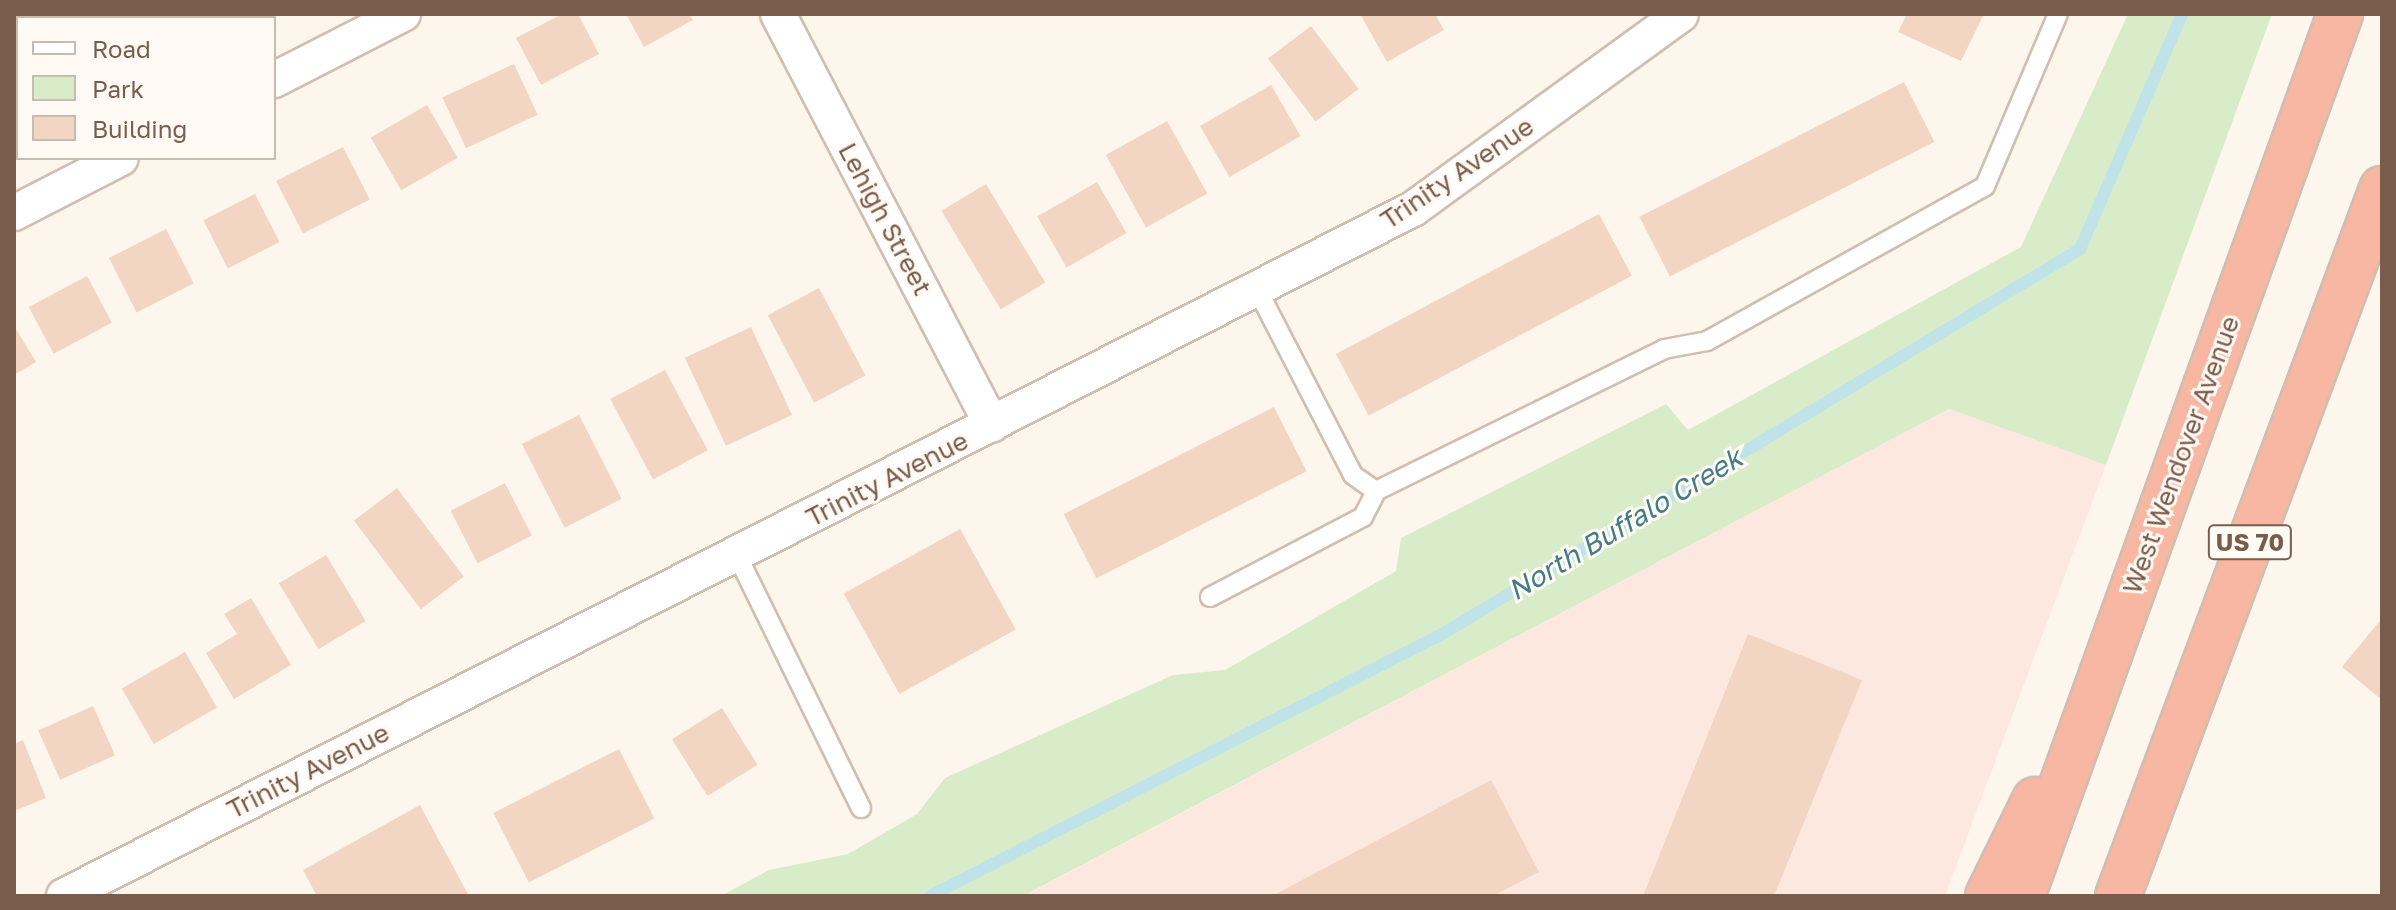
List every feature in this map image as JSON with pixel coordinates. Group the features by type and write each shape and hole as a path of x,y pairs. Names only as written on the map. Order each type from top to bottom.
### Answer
{"highway":[{"name":"West Wendover Avenue","path":"2022,896 2340,14"},
{"name":"US 70","path":"2118,896 2382,189"},
{"path":"1988,896 2006,851 2092,700"}],"street":[{"path":"276,79 403,14"},
{"name":"Lehigh Street","path":"778,14 992,425"},
{"name":"Trinity Avenue","path":"64,896 1413,209 1681,14"},
{"path":"14,213 117,160"}],"lane":[{"path":"1210,597 1363,517 1376,491 1664,349 1707,341 1985,186 2058,14"},
{"path":"1257,289 1353,475 1376,491"},
{"path":"737,555 861,808"}],"shaded area":[{"path":"1949,409 2106,465 1945,896 1024,896"}],"green space":[{"path":"2128,14 2272,14 2106,465 1949,409 1023,896 721,896 769,870 848,854 917,814 945,778 1173,675 1225,670 1396,571 1401,538 1666,404 1688,430 2021,247"}],"building":[{"path":"14,14 40,16 16,16 14,69"},
{"path":"562,14 578,14 599,54 541,85 516,38"},
{"path":"626,14 689,14 693,20 644,47"},
{"path":"1360,14 1435,14 1444,30 1387,62"},
{"path":"1907,14 1984,14 1961,61 1898,32"},
{"path":"1311,26 1359,89 1315,122 1268,58"},
{"path":"514,64 538,115 466,148 442,97"},
{"path":"1904,82 1934,142 1670,277 1639,217"},
{"path":"1271,85 1300,136 1229,177 1200,126"},
{"path":"427,105 458,158 401,190 371,138"},
{"path":"1167,121 1207,194 1146,228 1106,155"},
{"path":"343,147 370,200 303,234 276,181"},
{"path":"1097,182 1126,233 1067,268 1037,217"},
{"path":"986,184 1045,283 1001,309 941,211"},
{"path":"255,194 280,242 228,268 203,220"},
{"path":"1599,214 1632,276 1369,416 1336,354"},
{"path":"166,229 194,283 137,312 109,258"},
{"path":"87,276 112,323 54,354 29,307"},
{"path":"819,288 865,375 814,403 768,315"},
{"path":"14,326 36,362 14,375"},
{"path":"751,327 792,415 726,446 685,358"},
{"path":"665,370 708,450 653,479 610,399"},
{"path":"1274,407 1307,471 1096,578 1064,514"},
{"path":"579,415 622,499 565,528 522,444"},
{"path":"505,483 532,536 477,563 451,511"},
{"path":"397,488 464,577 421,609 354,520"},
{"path":"960,529 1016,630 899,694 844,593"},
{"path":"326,555 366,621 319,649 279,583"},
{"path":"251,598 291,665 234,699 206,653 237,634 224,614"},
{"path":"2382,618 2382,700 2342,667"},
{"path":"1748,634 1862,680 1774,896 1643,896"},
{"path":"185,652 217,707 154,744 122,688"},
{"path":"93,706 115,755 60,780 38,730"},
{"path":"722,708 758,765 707,796 672,739"},
{"path":"23,740 46,798 14,811 14,744"},
{"path":"619,749 654,818 529,883 493,813"},
{"path":"1491,780 1539,872 1493,896 1272,896"},
{"path":"420,805 469,896 317,896 303,870"}],"waterway":[{"name":"North Buffalo Creek","path":"930,896 1444,633 2080,249 2182,14"}]}
